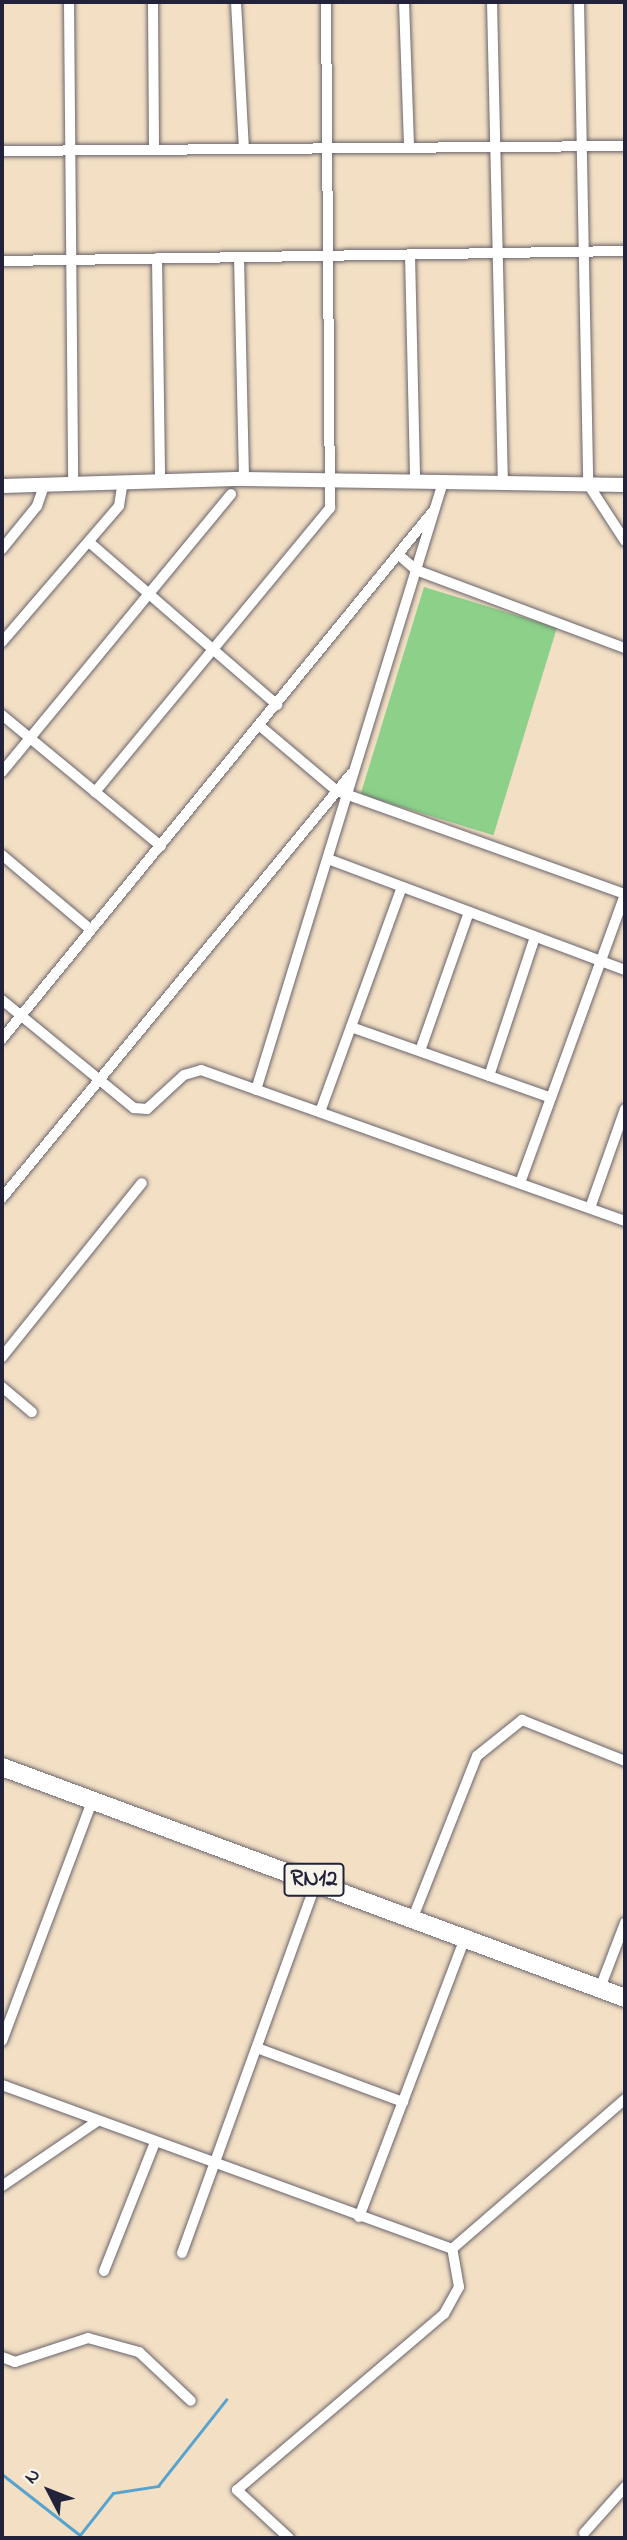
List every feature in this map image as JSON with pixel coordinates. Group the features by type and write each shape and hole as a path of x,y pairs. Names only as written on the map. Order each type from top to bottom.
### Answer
{"main road":[{"name":"RN12","path":"2,1767 414,1915 625,1998"}],"street":[{"path":"69,2 73,482"},
{"path":"153,2 154,150"},
{"path":"236,2 244,149"},
{"path":"95,792 330,508 326,2"},
{"path":"404,2 409,148"},
{"path":"492,2 503,483"},
{"path":"579,2 589,484 625,541"},
{"path":"2,151 625,146"},
{"path":"2,261 625,251"},
{"path":"410,254 415,481"},
{"path":"239,257 244,479"},
{"path":"156,258 160,481"},
{"path":"2,486 244,479 625,485"},
{"path":"2,642 119,506 123,481"},
{"path":"2,1198 342,793 355,769 443,482"},
{"path":"2,549 37,506 45,483"},
{"path":"2,772 231,494"},
{"path":"2,1039 400,556 434,510"},
{"path":"89,542 277,705"},
{"path":"400,556 416,570 625,648"},
{"path":"2,715 161,846"},
{"path":"260,726 342,793 625,895 520,1183"},
{"path":"256,1090 328,859 342,793"},
{"path":"2,855 91,930"},
{"path":"328,859 625,971"},
{"path":"320,1112 402,887"},
{"path":"419,1051 469,912"},
{"path":"489,1076 535,937"},
{"path":"2,1000 134,1108 147,1109 184,1075 201,1070 625,1220"},
{"path":"351,1027 551,1098"},
{"path":"590,1208 621,1131 625,1109"},
{"path":"2,1357 142,1183"},
{"path":"2,1387 32,1412"},
{"path":"414,1915 477,1756 522,1720 625,1761"},
{"path":"2,2041 93,1800"},
{"path":"182,2253 317,1881"},
{"path":"600,1988 625,1923"},
{"path":"359,2217 466,1935"},
{"path":"257,2048 403,2102"},
{"path":"2,2085 154,2145 452,2249"},
{"path":"452,2249 625,2099"},
{"path":"2,2186 96,2122"},
{"path":"104,2271 154,2145"},
{"path":"289,2538 237,2490 444,2314 458,2287 452,2249"},
{"path":"2,2357 15,2362 88,2338 139,2351 191,2401"},
{"path":"584,2533 625,2487"}],"green space":[{"path":"424,587 557,628 493,835 361,795"}],"waterway":[{"path":"2,2474 80,2535 113,2493 158,2486 226,2400"}]}
